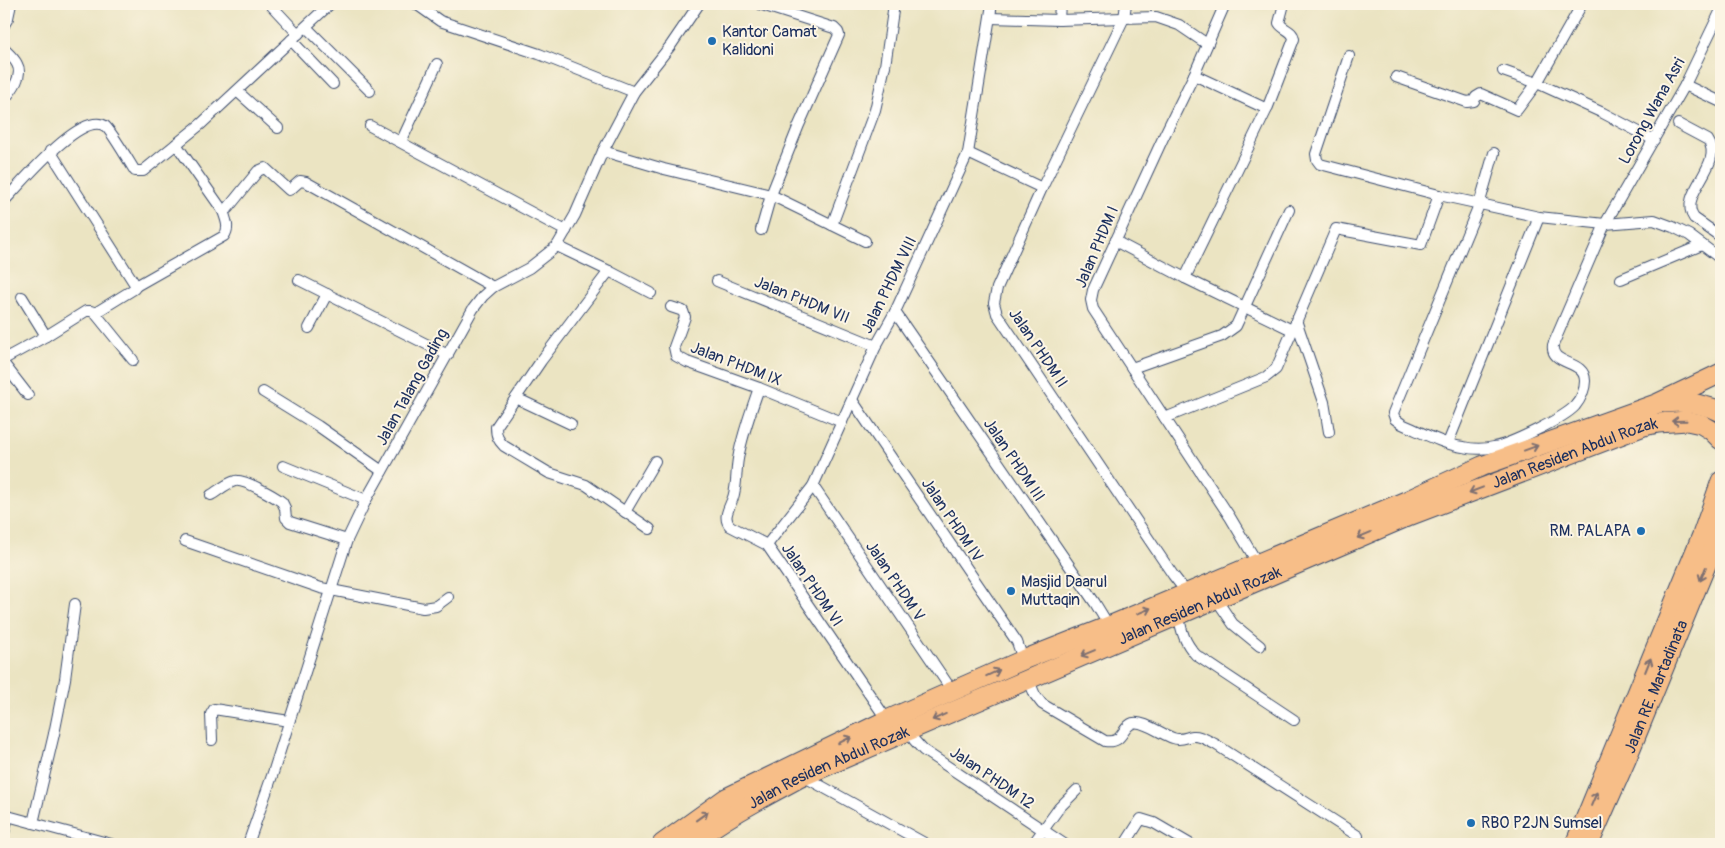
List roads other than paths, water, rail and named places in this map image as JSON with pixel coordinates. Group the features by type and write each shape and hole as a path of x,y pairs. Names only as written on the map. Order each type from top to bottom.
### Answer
{"highway":[{"path":"1656,404 1721,373"},
{"path":"1656,404 1688,402 1714,408 1721,412"},
{"name":"Jalan Residen Abdul Rozak","path":"662,844 726,798 887,720 1023,660 1109,626 1406,501 1494,454 1656,404"},
{"name":"Jalan Residen Abdul Rozak","path":"690,844 752,804 803,776 1409,516 1658,422 1686,420 1701,424 1711,430 1721,440"},
{"path":"1575,844 1637,713 1721,481"},
{"name":"Jalan RE. Martadinata","path":"1589,844 1637,713 1721,528"}],"street":[{"path":"4,25 8,18 11,4"},
{"path":"270,4 298,33 370,91"},
{"path":"4,201 50,151 84,127 100,124 107,127 136,171 144,171 238,92 330,4"},
{"path":"416,4 440,21 539,54 634,92"},
{"name":"Jalan Talang Gading","path":"248,844 273,773 330,589 348,540 366,500 473,310 483,296 493,287 529,268 557,246 566,232 603,151 634,92 671,45 699,4"},
{"path":"758,4 834,28 839,35 799,124 771,195 761,230"},
{"path":"832,224 874,110 885,66 894,4"},
{"name":"Jalan PHDM VIII","path":"767,545 813,486 876,346 895,312 968,153 992,4"},
{"path":"1058,20 1060,4"},
{"name":"Jalan PHDM II","path":"1126,4 1124,18 1042,188 997,288 994,297 994,308 1187,593"},
{"name":"Jalan PHDM I","path":"1225,4 1194,75 1115,241 1093,290 1091,300 1093,309 1166,418 1258,564"},
{"path":"1185,278 1267,109 1294,39 1292,33 1280,24 1284,4"},
{"path":"1396,77 1467,102 1474,101 1481,94 1517,110 1537,83 1582,4"},
{"name":"Lorong Wana Asri","path":"1494,454 1510,442 1565,415 1576,405 1581,397 1585,388 1582,370 1578,366 1556,357 1552,351 1553,345 1605,224 1685,85 1721,10"},
{"path":"990,18 1058,20 1156,17 1179,25 1207,44"},
{"path":"298,33 332,84"},
{"path":"4,49 17,63 19,69 16,82 4,100"},
{"path":"1348,56 1316,154 1317,160 1322,165 1539,218 1605,224 1654,220 1689,235 1721,258"},
{"path":"401,142 437,64"},
{"path":"1504,71 1537,83 1603,113 1654,140"},
{"path":"1194,75 1267,109"},
{"path":"1685,85 1721,102"},
{"path":"238,92 278,128"},
{"path":"1678,124 1708,140 1711,144 1712,157 1690,204 1694,218 1721,237"},
{"path":"370,126 566,232"},
{"path":"95,313 136,286 224,236 228,229 223,211 176,144"},
{"path":"50,151 136,286"},
{"path":"603,151 690,176 771,195 866,240"},
{"path":"968,153 1042,188"},
{"path":"1494,153 1479,204 1393,413 1395,419 1402,424 1448,443 1494,454"},
{"path":"223,211 228,208 258,171 265,168 288,189 291,189 300,181 306,182 493,287"},
{"path":"1166,418 1273,373 1279,365 1294,325 1336,229 1421,245 1439,195"},
{"path":"1132,368 1222,336 1236,326 1289,210"},
{"path":"1448,443 1539,218"},
{"path":"1115,241 1245,308 1294,325 1324,402 1328,432"},
{"path":"1621,280 1702,245"},
{"path":"557,246 651,294"},
{"path":"609,271 496,427 496,437 504,446 549,473 586,485 650,528"},
{"path":"299,280 448,355"},
{"name":"Jalan PHDM VII","path":"717,281 876,346"},
{"path":"309,328 327,294"},
{"path":"22,297 46,336"},
{"name":"Jalan PHDM IX","path":"671,307 683,311 685,317 674,347 676,356 687,362 759,388 842,422"},
{"path":"4,360 86,311 92,311 133,360"},
{"name":"Jalan PHDM III","path":"895,312 1109,626"},
{"path":"4,364 28,395"},
{"name":"Jalan PHDM VI","path":"759,388 741,444 737,461 735,492 726,513 726,519 730,526 767,545 887,720"},
{"path":"263,392 318,426 382,472"},
{"path":"516,398 571,424"},
{"name":"Jalan PHDM IV","path":"852,400 1017,642 1028,679 1035,695 1042,704 1105,741 1113,742 1130,724 1135,722 1172,738 1200,737 1215,744 1358,836"},
{"path":"624,512 655,462"},
{"path":"284,466 366,500"},
{"path":"210,495 232,482 243,482 282,502 286,518 290,522 348,540"},
{"name":"Jalan PHDM V","path":"813,486 953,692"},
{"path":"185,541 320,588 423,608 436,606 448,597"},
{"path":"1216,599 1233,624 1260,646"},
{"path":"33,823 65,679 75,604"},
{"path":"1180,615 1181,631 1196,655 1294,720"},
{"path":"212,740 211,714 214,709 289,721"},
{"name":"Jalan PHDM 12","path":"910,730 914,740 923,750 1064,844"},
{"path":"803,776 926,844"},
{"path":"1033,844 1059,808 1077,790"},
{"path":"4,833 6,815 95,842 111,844"},
{"path":"1125,844 1142,819 1154,823 1190,844"}],"place":[{"name":"Kantor Camat Kalidoni","path":"712,41"},
{"name":"RM. PALAPA","path":"1641,531"},
{"name":"Masjid Daarul Muttaqin","path":"1011,591"},
{"name":"RBO P2JN Sumsel","path":"1471,823"}]}
